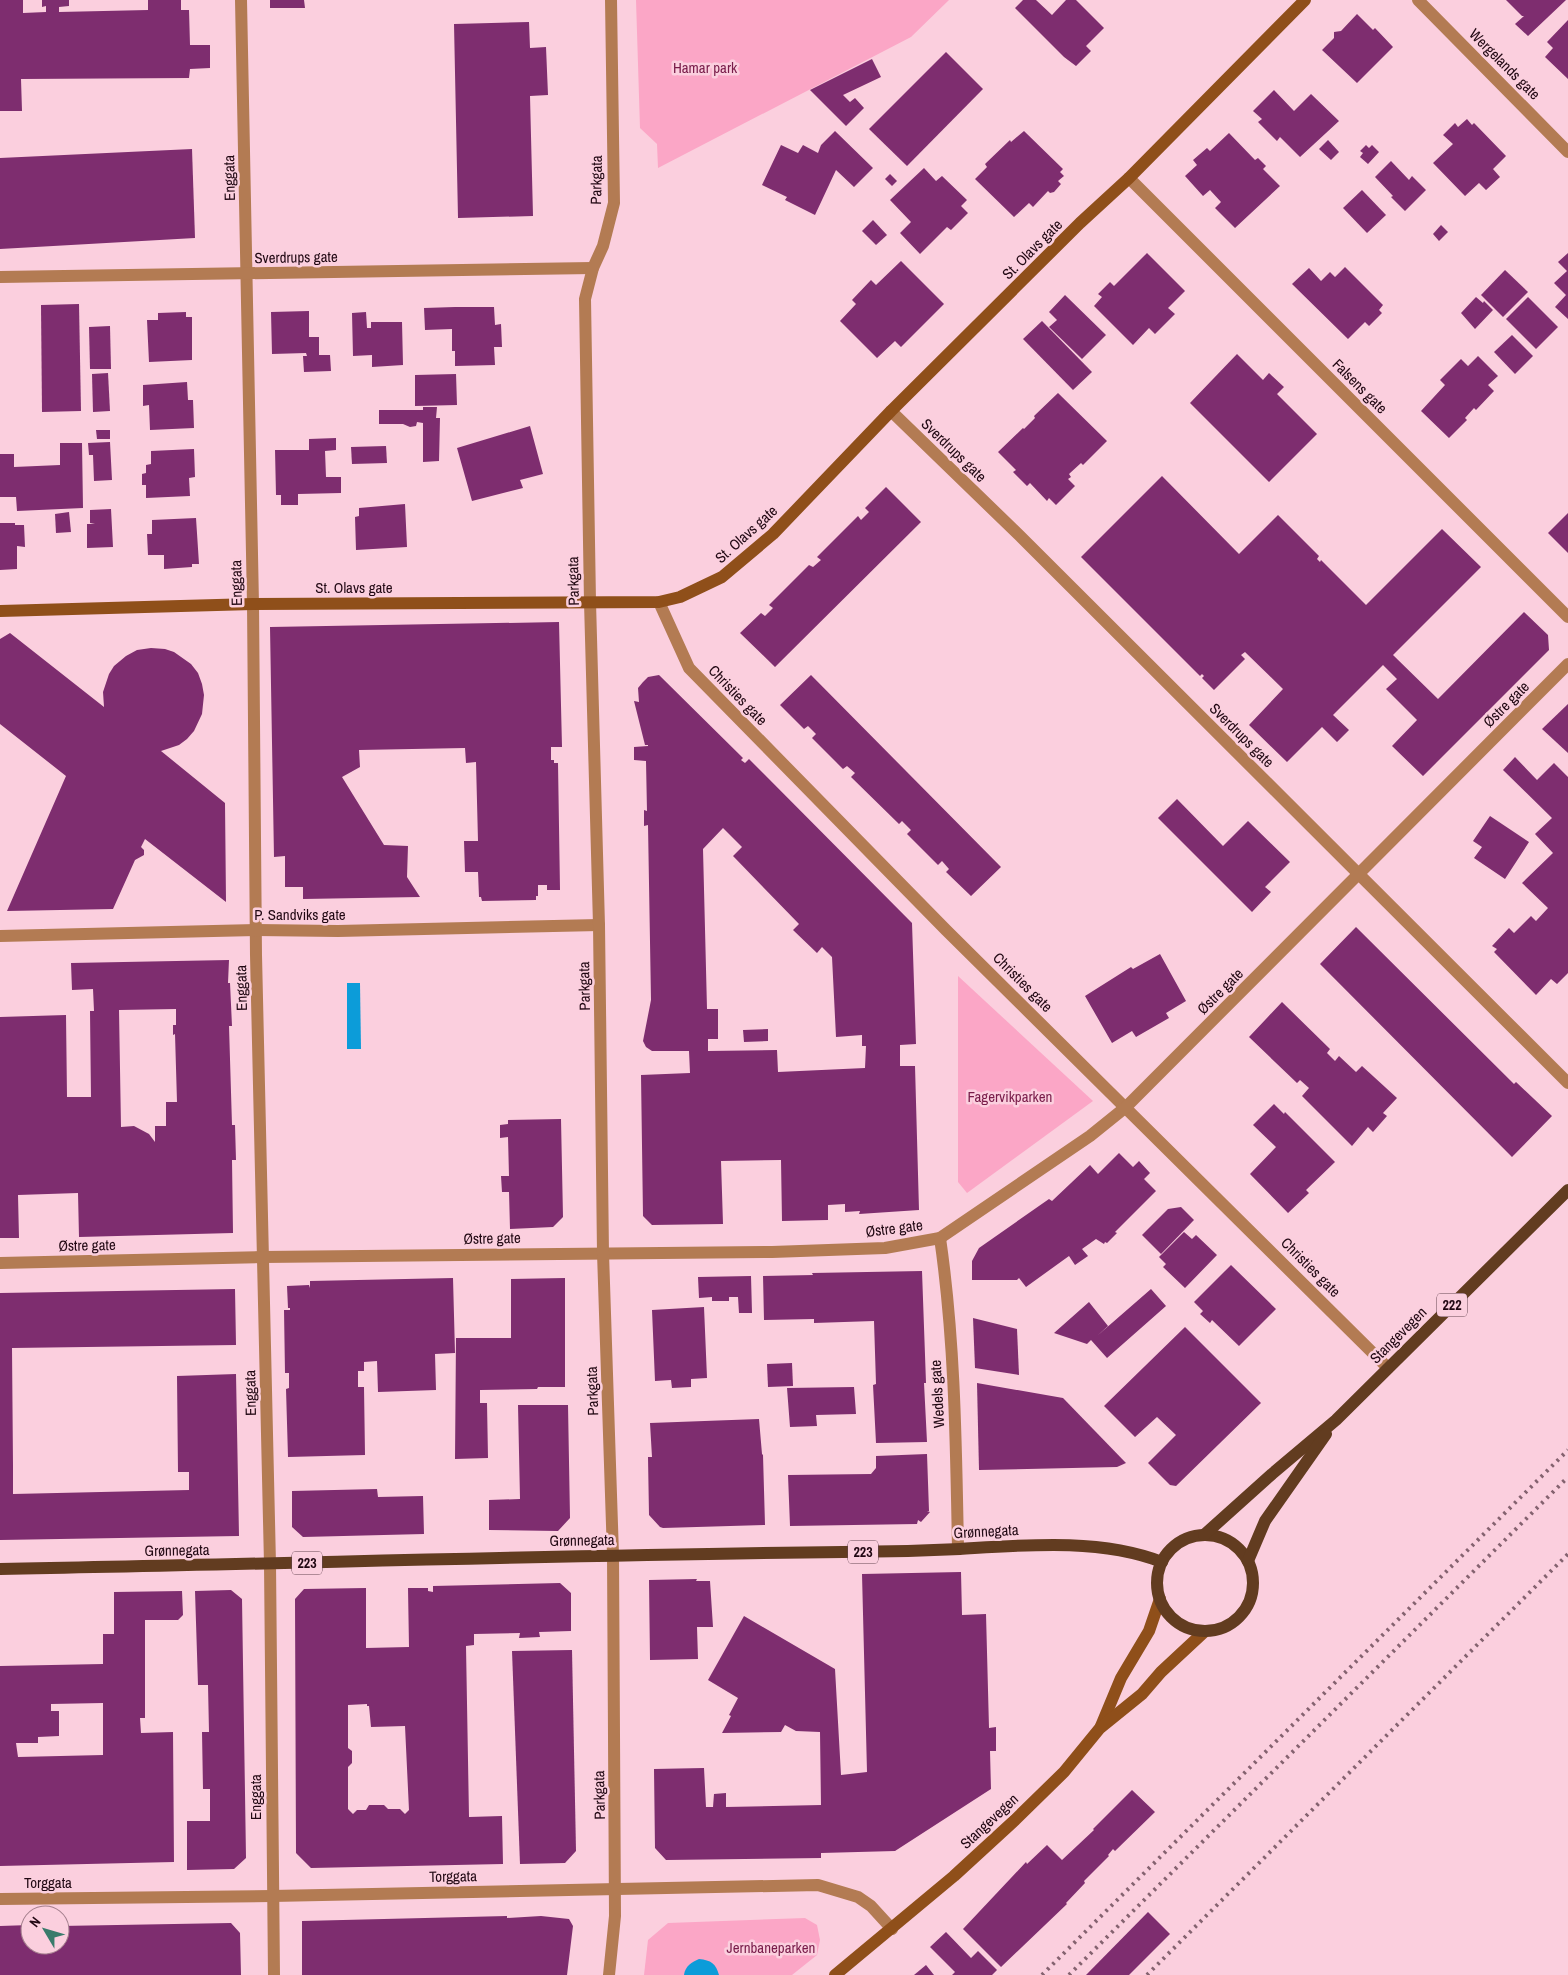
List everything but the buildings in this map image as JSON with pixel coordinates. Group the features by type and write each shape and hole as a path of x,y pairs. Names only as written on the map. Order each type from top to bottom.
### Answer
{"main road":[{"name":"St. Olavs gate","path":"0,612 253,604 659,602 680,597 722,577 773,534 891,412 1080,224 1129,178 1305,0"},
{"name":"Stangevegen","path":"1204,1535 1336,1420 1568,1190"},
{"name":"Stangevegen","path":"1248,1560 1264,1521 1336,1420"},
{"path":"1204,1535 1213,1535 1229,1541 1242,1552 1248,1560 1253,1588 1250,1601 1237,1620 1227,1626 1204,1632"},
{"name":"222","path":"1204,1535 1193,1536 1177,1544 1162,1562 1158,1574 1157,1587 1160,1599 1167,1612 1177,1623 1190,1630 1204,1632"},
{"name":"Grønnegata","path":"0,1570 613,1555 958,1549 1015,1545 1114,1548 1162,1562"},
{"name":"Stangevegen","path":"1100,1728 1121,1678 1149,1631 1160,1599"},
{"name":"Stangevegen","path":"835,1975 954,1876 1015,1820 1064,1772 1100,1728 1142,1694 1161,1672 1204,1632"}],"street":[{"name":"Enggata","path":"241,0 253,604 262,1258 270,1564 274,1975"},
{"name":"Parkgata","path":"608,1975 615,1916 616,1889 613,1555 603,1253 599,925 590,602 585,299 593,268 603,246 614,203 611,0"},
{"name":"Wergelands gate","path":"1418,0 1568,152"},
{"name":"Falsens gate","path":"1129,178 1568,617"},
{"name":"Sverdrups gate","path":"0,277 593,268"},
{"name":"Sverdrups gate","path":"891,412 1020,536 1568,1083"},
{"name":"Christies gate","path":"659,602 690,668 700,680 939,922 1388,1368"},
{"name":"Østre gate","path":"0,1263 772,1252 885,1248 940,1238 1090,1136 1126,1107 1568,664"},
{"name":"P. Sandviks gate","path":"0,936 599,925"},
{"name":"Wedels gate","path":"940,1238 947,1289 953,1388 958,1549"},
{"name":"Torggata","path":"0,1899 272,1896 818,1884 858,1897 871,1906 892,1929"}],"green space":[{"name":"Hamar park","path":"636,0 949,0 911,37 658,168 657,144 640,128"},
{"name":"Fagervikparken","path":"958,976 1093,1101 967,1193 958,1182"},
{"name":"Jernbaneparken","path":"805,1918 817,1925 820,1940 817,1955 792,1975 644,1975 648,1940 668,1923"}],"water":[{"path":"347,983 360,983 361,1049 347,1049"},
{"path":"699,1959 712,1963 719,1975 684,1975 687,1967"}],"railway":[{"path":"1042,1975 1568,1450"},
{"path":"1069,1975 1568,1477"},
{"path":"1147,1975 1568,1554"}]}
